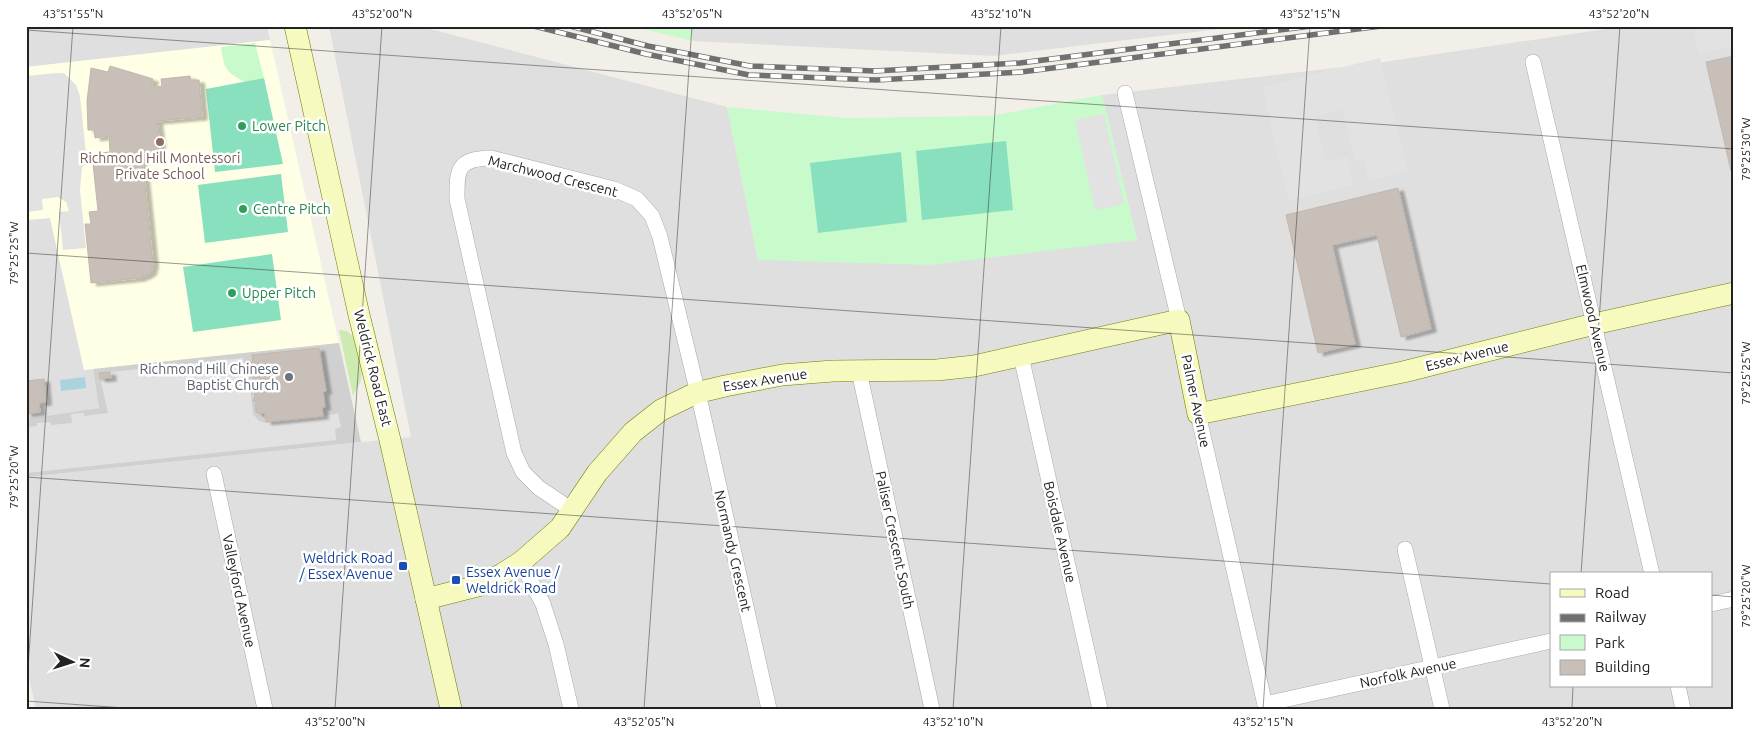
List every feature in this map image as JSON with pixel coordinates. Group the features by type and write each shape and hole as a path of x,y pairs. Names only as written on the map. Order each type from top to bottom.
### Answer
{"street":[{"name":"Weldrick Road East","path":"295,26 359,315 451,709"},
{"name":"Elmwood Avenue","path":"1533,62 1652,572"},
{"name":"Palmer Avenue","path":"1125,93 1179,320 1198,414 1265,706"},
{"name":"Marchwood Crescent","path":"572,510 540,488 523,472 514,453 457,199 457,175 464,164 474,159 491,158 614,189 637,199 652,216 660,237 696,393"},
{"name":"Essex Avenue","path":"1198,414 1403,372 1594,324 1734,293"},
{"name":"Essex Avenue","path":"426,598 481,585 521,562 560,528 597,473 615,450 633,432 661,410 696,393 782,375 833,371 937,370 974,366 1179,320"},
{"name":"Boisdale Avenue","path":"1021,356 1100,709"},
{"name":"Paliser Crescent South","path":"859,371 932,709"},
{"name":"Normandy Crescent","path":"696,393 701,406 769,709"},
{"name":"Valleyford Avenue","path":"214,474 265,709"},
{"path":"1405,549 1442,709"},
{"path":"521,562 543,604 556,644 570,709"},
{"path":"1712,604 1734,599"},
{"name":"Norfolk Avenue","path":"1265,706 1550,641"},
{"path":"1678,688 1683,709"}],"shaded area":[{"path":"26,26 267,26 270,40 26,67"},
{"path":"329,26 419,26 727,107 758,260 1137,240 1102,95 1370,64 1626,26 1734,26 1734,709 36,709 26,665 26,477 411,437"},
{"path":"690,26 1244,26 994,56 693,41"},
{"path":"1693,26 1734,26 1734,47 1698,54"},
{"name":"Richmond Hill Montessori Private School","path":"270,40 339,343 84,370 50,218 26,220 26,67"},
{"path":"1380,58 1408,172 1369,181 1364,159 1355,161 1342,109 1315,116 1326,162 1347,157 1354,185 1289,200 1262,87"},
{"path":"64,73 76,85 80,96 87,163 82,167 80,190 86,248 63,250 59,212 69,211 66,202 58,197 42,199 43,210 26,212 26,76"},
{"path":"1104,114 1124,204 1095,210 1075,120"},
{"path":"50,218 84,369 93,369 99,408 26,419 26,220"},
{"path":"339,343 361,442 26,477 26,419 99,408 93,369"},
{"path":"243,358 244,368 248,369 253,414 259,421 266,423 338,413 341,427 335,429 336,440 26,473 26,427 37,426 37,423 50,422 51,425 72,423 71,414 84,413 84,416 108,413 101,382 111,380 110,372"}],"green space":[{"path":"630,26 690,26 693,41"},
{"path":"255,43 264,78 245,82 229,72 223,60 221,47"},
{"name":"Lower Pitch","path":"264,78 283,164 215,172 206,89"},
{"path":"1102,95 1137,240 929,265 758,260 727,107 846,118 991,116"},
{"path":"1006,141 1013,210 922,220 916,151"},
{"path":"901,152 907,222 818,233 810,163"},
{"name":"Centre Pitch","path":"281,174 288,232 205,243 198,185"},
{"name":"Upper Pitch","path":"272,254 281,320 193,332 183,267"},
{"path":"339,330 347,331 355,338 362,369 361,381 353,396"}],"water":[{"path":"85,377 86,388 61,391 60,380"}],"building":[{"path":"1734,56 1734,170 1731,171 1706,62"},
{"name":"Richmond Hill Montessori Private School","path":"110,66 153,79 151,86 156,87 162,86 161,79 190,76 191,80 199,80 202,117 157,121 160,144 158,153 147,161 146,157 142,158 153,264 151,272 141,278 91,283 85,224 91,224 89,212 98,211 92,154 110,152 109,136 95,138 94,130 88,130 87,101 91,68 108,72"},
{"path":"1398,188 1431,329 1401,337 1377,235 1332,245 1355,344 1318,353 1286,215"},
{"name":"Richmond Hill Chinese Baptist Church","path":"319,348 326,391 323,392 325,407 322,407 323,416 266,422 265,413 260,414 256,412 255,405 257,403 253,401 255,397 252,355"},
{"path":"110,372 111,378 100,379 99,373"},
{"path":"44,379 46,402 39,403 40,412 26,414 26,381"}],"railway":[{"path":"534,26 646,54 749,75 876,80 1021,72 1381,26"},
{"path":"570,26 648,46 750,66 875,71 1020,63 1311,26"}],"place":[{"name":"Lower Pitch","path":"242,126"},
{"name":"Richmond Hill Montessori Private School","path":"160,142"},
{"name":"Centre Pitch","path":"243,209"},
{"name":"Upper Pitch","path":"232,293"},
{"name":"Richmond Hill Chinese Baptist Church","path":"289,377"},
{"name":"Weldrick Road / Essex Avenue","path":"403,566"},
{"name":"Essex Avenue / Weldrick Road","path":"456,580"}]}
